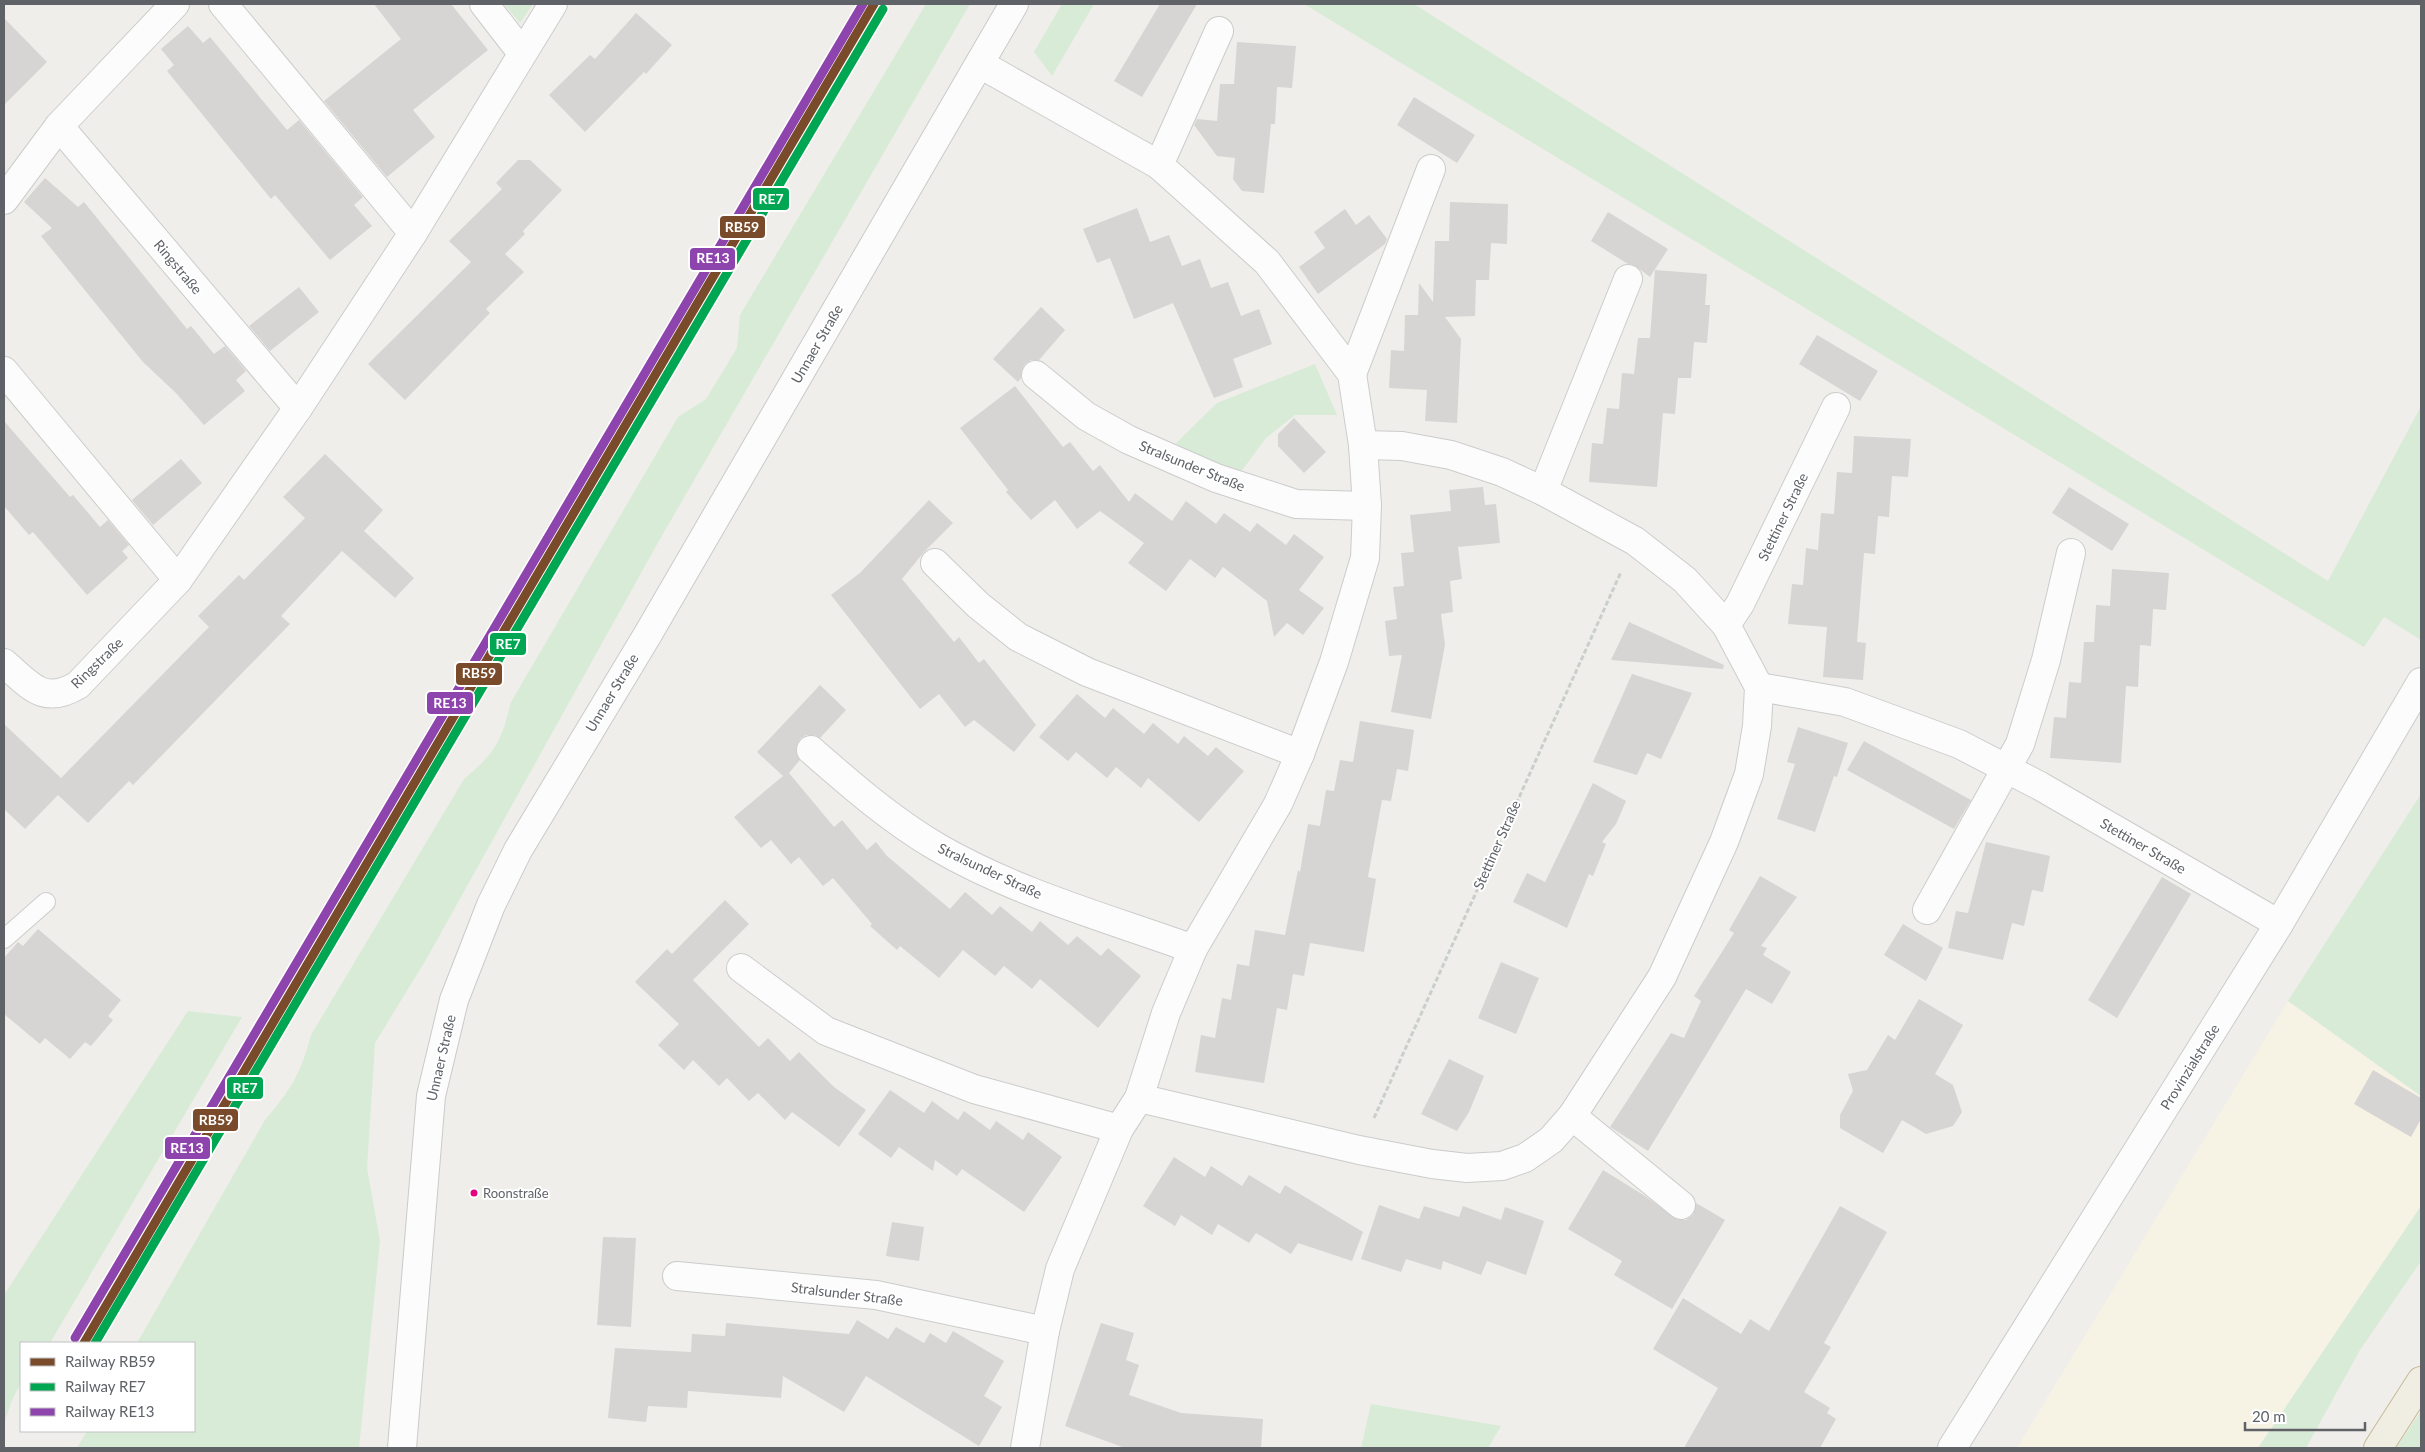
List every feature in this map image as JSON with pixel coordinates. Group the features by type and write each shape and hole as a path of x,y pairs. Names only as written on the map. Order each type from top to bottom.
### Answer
{"highway":[{"path":"2378,1448 2421,1381"}],"street":[{"path":"4,200 59,126 175,4"},
{"path":"223,4 413,233"},
{"path":"484,4 522,53"},
{"name":"Ringstraße","path":"4,663 35,690 50,694 64,693 78,685 178,580 298,408 413,233 553,4"},
{"name":"Unnaer Straße","path":"402,1448 432,1096 454,1000 491,905 518,850 653,625 1014,4"},
{"path":"1159,165 1218,31"},
{"path":"980,64 1159,165 1267,262 1352,374 1363,445 1367,506 1365,558 1334,662 1300,754 1278,804 1193,949 1166,1013 1139,1098 1119,1129 1060,1269 1045,1331 1025,1448"},
{"name":"Ringstraße","path":"59,126 298,408"},
{"path":"1352,374 1431,169"},
{"path":"1543,491 1628,279"},
{"path":"4,370 178,580"},
{"name":"Stralsunder Straße","path":"1036,375 1086,416 1129,440 1216,478 1296,504 1367,506"},
{"name":"Stettiner Straße","path":"1726,625 1740,604 1836,407"},
{"path":"1139,1098 1359,1150 1467,1168 1502,1166 1524,1158 1550,1140 1572,1116 1662,977 1724,842 1749,774 1757,726 1759,687 1726,625 1684,580 1635,540 1543,491 1502,472 1451,455 1402,446 1363,445"},
{"path":"1927,910 2020,744 2046,660 2071,553"},
{"path":"935,563 978,605 1018,637 1088,672 1300,754"},
{"name":"Provinzialstraße","path":"1952,1448 2279,924 2421,682"},
{"name":"Stettiner Straße","path":"1759,687 1844,702 1959,744 2008,768 2279,924"},
{"name":"Stralsunder Straße","path":"811,750 884,813 937,847 1016,886 1193,949"},
{"path":"741,968 826,1031 974,1089 1119,1129"},
{"path":"1572,1116 1681,1205"},
{"name":"Stralsunder Straße","path":"677,1276 876,1295 1045,1331"}],"lane":[{"path":"4,939 46,902"}],"path":[{"name":"Stettiner Straße","path":"1359,1150 1635,540"}],"shaded area":[{"path":"2288,1001 2421,1096 2421,1206 2258,1448 2017,1448"}],"green space":[{"path":"504,4 533,4 520,23"},
{"path":"926,4 970,4 660,539 427,958 375,1043 367,1168 380,1241 359,1448 77,1448 86,1432 195,1432 195,1342 138,1342 265,1120 289,1090 303,1061 311,1035 464,779 496,745 504,727 511,702 678,417 706,399 737,348 740,315"},
{"path":"1062,4 1094,4 1052,76 1034,52"},
{"path":"1304,4 1414,4 2328,581 2421,406 2421,640 2384,617 2364,647"},
{"path":"1315,364 1337,415 1295,415 1266,438 1240,473 1171,448 1217,403"},
{"path":"2421,794 2421,1096 2288,1001"},
{"path":"188,1011 242,1017 51,1342 20,1342 20,1385 12,1400 4,1424 4,1295"},
{"path":"2421,1206 2421,1261 2360,1350 2306,1448 2258,1448"},
{"path":"1371,1404 1501,1426 1488,1448 1361,1448"},
{"path":"2421,1411 2421,1448 2396,1448"}],"building":[{"path":"374,4 451,4 488,50 413,110 435,137 387,177 324,101 401,39"},
{"path":"1160,4 1197,4 1142,97 1114,81"},
{"path":"636,13 672,45 646,74 644,72 585,132 549,95 590,55 595,59"},
{"path":"4,18 47,62 4,105"},
{"path":"188,26 203,43 210,37 287,130 299,120 363,197 354,205 372,226 330,260 275,195 271,199 167,71 174,65 161,49"},
{"path":"1237,42 1296,46 1292,88 1277,87 1275,124 1271,124 1264,193 1242,191 1233,179 1235,158 1217,156 1194,125 1197,119 1217,121 1220,84 1234,84"},
{"path":"1414,97 1475,135 1457,163 1397,125"},
{"path":"518,160 530,160 562,190 523,231 525,234 505,254 524,272 486,309 490,313 405,400 368,364 471,262 449,241 502,189 496,183"},
{"path":"45,178 78,207 84,202 187,329 191,326 214,354 225,346 246,371 236,380 245,391 204,425 176,393 143,362 41,236 52,228 24,202"},
{"path":"1450,202 1508,204 1507,244 1491,243 1489,280 1476,280 1475,316 1445,317 1461,339 1457,423 1425,421 1427,390 1389,388 1391,350 1404,351 1405,315 1418,315 1419,283 1433,302 1435,241 1449,241"},
{"path":"1137,208 1150,242 1169,235 1182,266 1200,259 1211,288 1228,282 1241,316 1259,309 1272,344 1233,359 1243,387 1214,398 1173,303 1134,319 1110,258 1097,263 1083,229"},
{"path":"1345,209 1356,225 1369,215 1387,239 1385,244 1318,294 1299,267 1325,248 1314,232"},
{"path":"1608,212 1668,249 1650,277 1634,265 1628,264 1591,241"},
{"path":"1655,270 1707,274 1705,305 1710,305 1707,343 1694,342 1691,378 1678,378 1675,414 1663,413 1657,487 1589,482 1592,443 1603,444 1607,408 1619,409 1622,373 1634,374 1638,338 1650,338"},
{"path":"299,287 319,312 270,351 249,326"},
{"path":"1041,307 1065,330 1039,360 1031,360 1024,365 1018,382 993,359"},
{"path":"1817,335 1878,371 1860,401 1799,364"},
{"path":"1015,386 1063,447 1070,442 1093,471 1100,465 1129,502 1135,493 1172,521 1186,501 1216,524 1224,513 1250,532 1257,523 1286,545 1294,534 1324,557 1299,590 1324,608 1303,635 1287,623 1274,637 1267,601 1223,567 1215,578 1190,559 1166,591 1128,563 1144,543 1100,511 1077,529 1055,500 1031,520 1006,492 1008,490 960,428"},
{"path":"1294,418 1326,452 1304,473 1278,446 1278,434"},
{"path":"4,421 70,497 73,495 100,527 108,520 129,545 122,551 128,558 87,595 33,532 29,535 4,506"},
{"path":"1854,436 1911,439 1908,477 1892,476 1889,517 1878,516 1875,554 1864,553 1857,642 1866,643 1863,680 1823,677 1827,627 1788,624 1792,584 1803,585 1806,548 1818,550 1821,513 1834,514 1837,472 1852,473"},
{"path":"325,454 383,510 364,531 414,578 395,598 342,551 281,616 290,624 133,785 129,781 88,823 58,795 25,829 4,809 4,724 61,778 209,627 198,616 239,575 244,580 305,518 283,497"},
{"path":"181,459 202,483 153,525 132,500"},
{"path":"1483,487 1485,505 1496,504 1500,543 1458,547 1462,579 1450,581 1453,612 1441,614 1445,645 1431,719 1391,712 1402,655 1389,656 1385,621 1397,619 1393,587 1404,586 1401,553 1414,552 1410,515 1451,511 1449,490"},
{"path":"2069,487 2129,524 2112,551 2052,513"},
{"path":"929,500 953,523 924,552 902,579 954,642 959,637 979,663 984,659 1036,725 1014,752 974,720 965,727 939,694 920,709 831,595 860,573"},
{"path":"2112,569 2169,573 2166,610 2153,609 2151,646 2140,645 2138,687 2126,686 2121,763 2050,758 2054,717 2066,718 2069,682 2081,683 2084,642 2094,642 2096,605 2110,606"},
{"path":"1629,622 1724,665 1723,669 1611,660"},
{"path":"1632,674 1692,693 1661,759 1647,753 1637,775 1593,762"},
{"path":"820,685 846,710 820,738 814,735 806,735 800,739 796,747 800,760 789,773 834,827 842,820 867,850 876,842 887,856 950,909 965,892 992,915 1000,906 1032,932 1040,921 1068,945 1077,936 1101,956 1108,948 1141,976 1098,1028 1040,979 1032,989 1004,966 995,976 963,950 939,978 900,946 897,950 870,926 872,924 833,878 823,886 799,857 791,864 771,840 761,848 734,817 783,776 757,752"},
{"path":"1077,694 1105,718 1113,708 1144,734 1153,723 1178,744 1184,736 1208,756 1216,747 1244,771 1199,822 1148,778 1141,788 1116,767 1107,778 1076,752 1068,761 1039,737"},
{"path":"1360,721 1414,730 1408,771 1397,769 1391,801 1382,800 1368,877 1376,879 1364,952 1310,943 1304,976 1293,974 1287,1010 1277,1008 1264,1083 1195,1072 1201,1035 1215,1038 1222,998 1231,1000 1237,964 1249,966 1255,930 1285,935 1298,870 1300,872 1308,824 1320,826 1326,790 1334,791 1340,760 1353,762"},
{"path":"1798,727 1848,743 1837,777 1834,776 1815,832 1777,819 1795,764 1787,762"},
{"path":"1864,741 1971,800 1954,829 1847,770"},
{"path":"1593,783 1626,801 1616,824 1602,842 1606,844 1593,876 1589,874 1567,928 1513,902 1527,873 1545,882"},
{"path":"1986,842 2050,856 2043,892 2032,890 2024,926 2012,923 2003,960 1948,948 1956,911 1968,913"},
{"path":"1760,876 1797,897 1761,946 1767,948 1763,955 1791,972 1772,1004 1746,989 1648,1151 1610,1127 1671,1033 1684,1038 1701,1001 1694,996 1734,933 1729,930"},
{"path":"2162,877 2191,894 2117,1018 2088,1000"},
{"path":"725,900 749,924 693,980 759,1047 768,1038 790,1061 799,1052 834,1087 866,1110 839,1147 792,1112 785,1120 758,1093 749,1101 727,1078 719,1086 693,1060 684,1070 658,1045 679,1024 635,982 667,949 672,954"},
{"path":"1903,924 1943,948 1926,981 1884,955"},
{"path":"38,929 121,1000 108,1016 113,1020 91,1046 85,1042 70,1059 45,1038 40,1044 4,1014 4,958 18,942 23,946"},
{"path":"1501,962 1539,978 1516,1034 1478,1018"},
{"path":"1919,999 1963,1025 1935,1074 1953,1085 1962,1112 1953,1126 1926,1134 1902,1120 1883,1153 1840,1128 1840,1115 1853,1091 1848,1074 1867,1070 1888,1035 1895,1040"},
{"path":"1449,1059 1484,1076 1469,1112 1457,1131 1421,1114"},
{"path":"2373,1070 2421,1098 2421,1119 2411,1137 2354,1104"},
{"path":"890,1090 924,1113 932,1101 958,1120 964,1111 990,1130 996,1121 1023,1140 1028,1132 1062,1157 1024,1212 962,1169 957,1176 935,1160 933,1171 899,1147 891,1158 858,1134"},
{"path":"1174,1157 1205,1177 1211,1166 1242,1186 1249,1175 1280,1194 1285,1185 1363,1232 1352,1261 1298,1243 1291,1254 1256,1233 1249,1243 1218,1224 1212,1235 1181,1215 1175,1226 1143,1206"},
{"path":"1603,1170 1645,1196 1678,1220 1686,1220 1693,1215 1696,1203 1725,1220 1672,1309 1614,1275 1622,1261 1568,1229"},
{"path":"1379,1205 1419,1219 1424,1206 1459,1217 1463,1206 1501,1220 1505,1207 1544,1221 1526,1275 1487,1261 1481,1275 1443,1261 1441,1270 1406,1259 1401,1272 1361,1259"},
{"path":"1840,1206 1887,1232 1824,1343 1831,1347 1804,1392 1830,1408 1827,1413 1836,1419 1820,1448 1684,1448 1718,1388 1653,1349 1683,1298 1741,1334 1750,1319 1769,1331"},
{"path":"892,1222 924,1227 919,1261 886,1256"},
{"path":"603,1237 636,1238 631,1327 597,1325"},
{"path":"857,1320 888,1339 896,1327 924,1343 930,1333 946,1343 953,1331 1004,1361 984,1396 1002,1407 979,1446 866,1376 844,1412 783,1376 781,1398 688,1391 687,1408 648,1406 646,1422 608,1418 615,1348 691,1352 692,1334 725,1336 726,1323 849,1334"},
{"path":"1101,1323 1134,1333 1126,1360 1139,1365 1129,1395 1181,1413 1263,1419 1261,1448 1125,1448 1065,1426"}],"rail line":[{"name":"RE13","path":"75,1338 863,4"},
{"name":"RB59","path":"85,1342 874,4"},
{"name":"RE7","path":"96,1342 883,9"}],"place":[{"name":"Roonstraße","path":"474,1193"}]}
